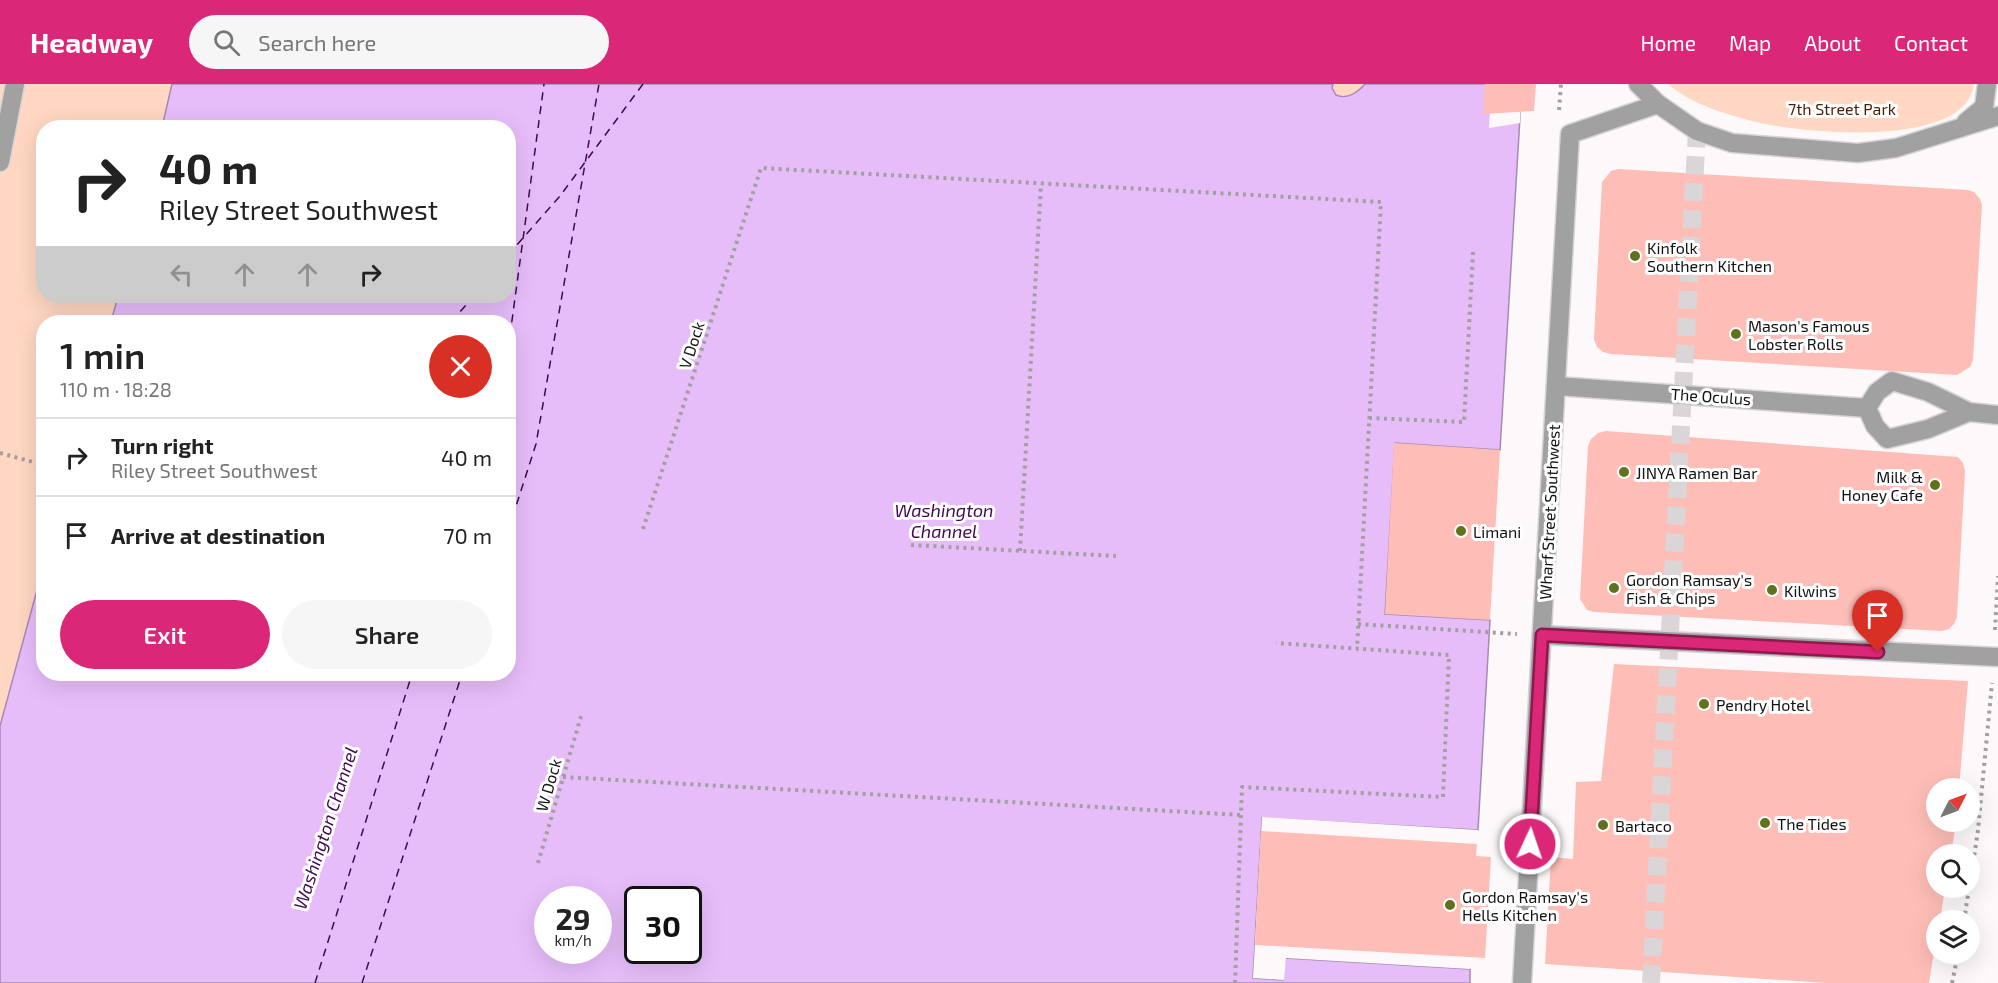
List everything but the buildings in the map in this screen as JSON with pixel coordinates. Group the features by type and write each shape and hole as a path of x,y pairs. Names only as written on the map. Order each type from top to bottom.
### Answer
{"street":[{"path":"0,162 15,84"},
{"path":"1638,84 1658,104 1697,131 1732,143 1858,153 1896,148 1998,116"},
{"path":"1957,129 1984,107 1987,84"},
{"name":"Wharf Street Southwest","path":"1522,983 1570,134 1658,104"},
{"path":"1969,412 1928,429 1887,439 1875,426 1867,408 1877,392 1892,381 1928,392 1969,412 1998,414"},
{"name":"The Oculus","path":"1556,386 1867,408"},
{"path":"1542,635 1996,657"}],"path":[{"name":"V Dock","path":"643,529 761,168 1041,184"},
{"path":"1020,551 1041,184 1381,202 1357,648"},
{"path":"1369,417 1464,422 1473,252"},
{"path":"0,453 36,463"},
{"path":"911,545 1116,556"},
{"path":"1976,844 1996,657 1998,576"},
{"path":"1358,624 1490,632"},
{"path":"1235,983 1242,787 1443,797 1449,655 1276,643"},
{"name":"W Dock","path":"538,863 582,713"},
{"path":"563,777 1241,816"},
{"path":"1952,983 1956,964"}],"green space":[{"path":"0,84 172,84 164,120 36,120 36,303 116,303 113,315 36,315 36,594 0,726"},
{"path":"1333,84 1365,84 1356,92 1344,97 1336,95 1332,88"},
{"name":"7th Street Park","path":"1668,84 1974,84 1964,105 1943,119 1913,128 1879,132 1843,132 1808,130 1745,119 1698,103"}],"water":[{"name":"Washington Channel","path":"172,84 1333,84 1332,88 1336,95 1344,97 1356,92 1365,84 1522,84 1500,450 1395,443 1385,614 1490,620 1478,830 1262,818 1253,978 1283,980 1285,958 1470,969 1470,983 0,983 0,726 36,594 36,681 516,681 516,315 113,315 116,303 516,303 516,120 164,120"}],"pier":[{"path":"1491,84 1522,84 1520,123 1489,128"},
{"path":"1262,817 1478,830 1478,833 1265,820 1256,975 1281,977 1282,957 1285,955 1470,966 1470,969 1286,958 1284,980 1253,978"}],"ferry route":[{"path":"516,291 544,84"},
{"path":"516,506 536,444 599,84"},
{"path":"516,246 560,196 643,84"},
{"path":"457,315 468,303"},
{"path":"513,315 514,303"},
{"path":"315,983 410,681"},
{"path":"362,983 460,681"}],"tunnel":[{"path":"1651,983 1697,131"}],"place":[{"name":"Kinfolk Southern Kitchen","path":"1635,256"},
{"name":"Mason's Famous Lobster Rolls","path":"1736,334"},
{"name":"JINYA Ramen Bar","path":"1624,472"},
{"name":"Milk & Honey Cafe","path":"1935,485"},
{"name":"Limani","path":"1461,531"},
{"name":"Gordon Ramsay's Fish & Chips","path":"1614,588"},
{"name":"Kilwins","path":"1772,590"},
{"name":"Pendry Hotel","path":"1704,704"},
{"name":"The Tides","path":"1765,823"},
{"name":"Bartaco","path":"1603,825"},
{"name":"Gordon Ramsay's Hells Kitchen","path":"1450,905"}],"route":[{"path":"1530,844 1542,635 1878,652"}]}
